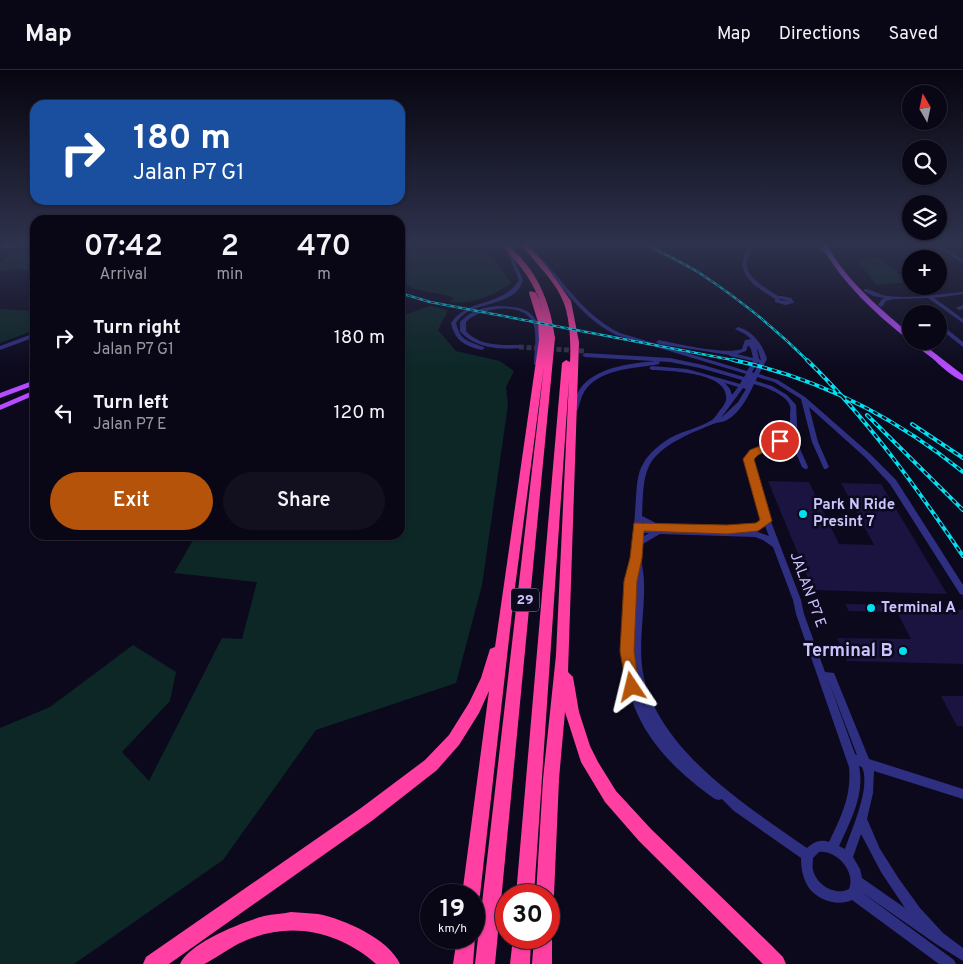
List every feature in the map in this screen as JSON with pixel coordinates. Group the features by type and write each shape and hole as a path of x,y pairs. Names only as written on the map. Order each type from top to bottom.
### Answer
{"highway":[{"path":"472,884 542,340 542,322 531,287"},
{"name":"29","path":"486,964 551,338 549,316 538,287"},
{"name":"29","path":"526,884 568,335 565,315 560,300 552,287"},
{"path":"546,884 551,779 563,655 575,342 570,311 558,287"},
{"path":"153,964 367,814 420,774 443,753 466,723 488,678 508,595"},
{"path":"563,655 570,706 576,729 592,768 604,788 638,828 729,914 776,964"},
{"path":"190,964 219,943 244,931 266,924 288,921 313,921 358,936 376,949 390,964"},
{"path":"463,964 465,949"},
{"path":"520,964 521,949"},
{"path":"542,964 543,949"}],"main road":[{"path":"857,287 902,330"},
{"path":"863,287 902,325"},
{"path":"925,350 963,379"},
{"path":"932,350 963,374"},
{"path":"0,396 30,384"},
{"path":"0,408 30,394"}],"street":[{"path":"518,287 507,297 465,310 457,316 454,327 460,338 471,345 485,349 521,349 476,342 465,334 462,328 463,322 471,313 488,308 515,309 530,316 536,324 537,373"},
{"path":"565,287 585,311 618,334 776,381 803,398 868,456 893,482 963,592"},
{"path":"761,287 777,298"},
{"path":"866,290 880,296 898,297 963,294"},
{"path":"928,296 963,321"},
{"path":"881,305 884,300 898,297"},
{"path":"604,326 639,337 764,362"},
{"path":"947,332 963,344"},
{"path":"0,348 30,337"},
{"path":"718,353 740,352 751,341"},
{"path":"715,421 742,386 756,360 751,341"},
{"path":"751,341 763,355 764,362 735,410 724,419 674,439 654,454 646,464 641,479 636,558 630,581 627,651 632,687 638,708 654,734 673,759 695,780 740,808 807,855"},
{"path":"725,366 684,358 585,353 678,361 719,370 777,390 790,401 794,411 795,444 805,467"},
{"path":"572,443 576,405 580,393 590,382 614,369 634,365 669,363 719,370"},
{"path":"614,369 666,368 708,375 750,388"},
{"path":"708,375 720,381 727,388 730,396 729,402"},
{"path":"803,398 814,442 826,467"},
{"name":"JALAN P7 E","path":"794,419 792,427 785,437 754,452 748,459 766,521 797,600 800,614 866,761 870,781 861,819 847,858"},
{"path":"639,517 657,529 747,529 758,527 766,521"},
{"path":"638,528 755,534 766,538 775,545"},
{"path":"637,544 657,529"},
{"name":"JALAN P7 E","path":"827,676 856,776 851,806 832,848"},
{"path":"851,758 866,761 963,794"},
{"path":"861,819 879,860 906,900 940,940"},
{"path":"817,847 832,848 847,858 852,866 855,888 848,898 840,899 824,893 810,879 807,871 807,855 817,847"},
{"path":"855,888 963,956"},
{"path":"855,888 950,964"}],"green space":[{"path":"411,287 505,287 473,301 457,303 449,302 454,299 450,296"},
{"path":"430,306 448,310 438,330 456,351 500,361 514,371 506,387 508,405 482,585 456,683 316,730 223,860 74,964 0,964 0,728 50,707 133,645 176,672 170,701 122,752 149,781 222,638 242,639 257,582 174,573 193,540 405,540 405,311 407,314"},
{"path":"0,309 30,311 30,332 0,343"}],"building":[{"name":"Park N Ride Presint 7","path":"768,481 809,482 839,544 874,545 841,483 881,484 947,594 813,590"},
{"path":"845,604 911,605 913,608 963,610 963,664 847,661 837,638 911,639 897,612 849,611"},
{"path":"941,696 963,696 963,726 957,726"}],"tunnel":[{"path":"519,347 585,351"}],"railway":[{"path":"720,287 769,325 808,361"},
{"path":"405,294 430,302 734,360"},
{"path":"734,360 738,361"},
{"path":"734,360 796,377 842,396"},
{"path":"808,361 842,396"},
{"path":"842,396 883,417 937,452 963,472"},
{"path":"842,396 909,479 963,556"},
{"path":"867,415 963,510"},
{"path":"912,424 963,458"}],"place":[{"name":"Park N Ride Presint 7","path":"803,514"},
{"name":"Terminal A","path":"871,608"},
{"name":"Terminal B","path":"903,651"}],"route":[{"path":"632,687 627,651 630,581 636,558 638,526 727,529 758,527 766,521 748,459 754,452 780,441"}]}
